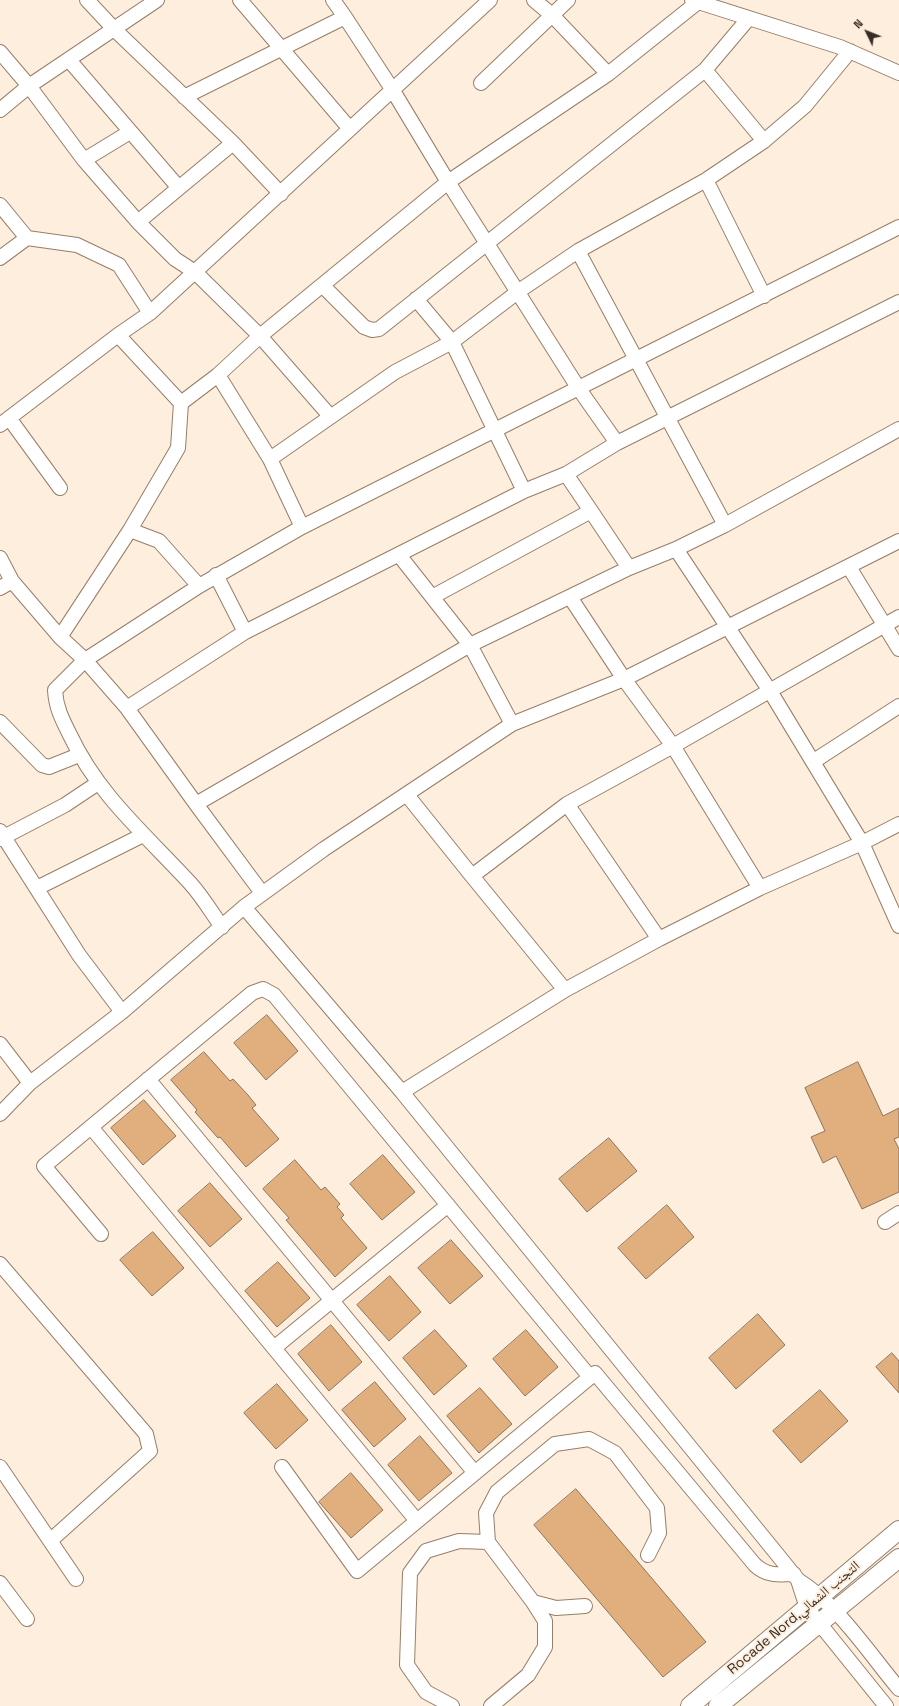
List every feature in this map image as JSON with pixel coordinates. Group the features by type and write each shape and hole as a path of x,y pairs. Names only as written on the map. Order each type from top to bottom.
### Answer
{"main road":[{"name":"Rocade Nord,التجنب الشمالي","path":"690,1706 899,1530"},
{"name":"Rocade Nord,التجنب الشمالي","path":"718,1706 899,1558"}],"street":[{"path":"88,0 115,30 233,143 281,194"},
{"path":"0,110 29,86 115,30 157,0"},
{"path":"240,0 350,129"},
{"path":"333,0 392,89 448,182 487,241 579,389 617,443"},
{"path":"60,488 5,421 118,335 150,313 490,0"},
{"path":"534,0 552,15 608,74"},
{"path":"481,83 568,0"},
{"path":"181,402 218,374 260,336 324,286 448,182 608,74 695,1 850,51 899,73"},
{"path":"184,97 345,17"},
{"path":"324,286 364,327 372,330 379,329 487,241 705,70 749,18"},
{"path":"270,459 395,372 452,342 518,291 578,251 706,180 764,141 805,106 850,51"},
{"path":"0,52 29,86 84,160 138,222 175,259 195,272 260,336 330,416"},
{"path":"69,60 179,188"},
{"path":"705,70 764,141"},
{"path":"84,160 130,132"},
{"path":"138,222 233,143"},
{"path":"706,180 764,296"},
{"path":"0,205 27,238 77,246 119,265 150,313"},
{"path":"222,927 190,884 143,836 98,783 79,755 56,706 55,690 85,660 216,575 302,527 899,227"},
{"path":"0,258 27,238"},
{"path":"578,251 725,525"},
{"path":"416,299 452,342 496,430 524,491"},
{"path":"127,708 245,632 524,491 566,474 617,443 899,302"},
{"path":"60,637 130,530 178,448 181,402 118,335"},
{"path":"218,374 270,459 302,527"},
{"path":"196,804 470,645 629,568 676,549 725,525 899,428"},
{"path":"566,474 629,568"},
{"path":"432,597 592,511"},
{"path":"130,530 159,541 199,586"},
{"path":"0,1114 30,1083 122,1012 262,893 324,849 512,724 624,679 899,541"},
{"path":"676,549 770,691 814,761 862,843 899,926"},
{"path":"399,555 470,645 512,724"},
{"path":"0,558 12,581 60,637 85,660 127,708 262,893"},
{"path":"849,567 899,649"},
{"path":"216,575 245,632"},
{"path":"0,588 12,581"},
{"path":"570,597 624,679 673,746 760,888"},
{"path":"472,876 567,804 673,746 899,617"},
{"path":"814,761 899,706"},
{"path":"0,722 42,765 49,767 79,755"},
{"path":"98,783 65,805 2,836 79,955 122,1012"},
{"path":"407,795 565,990"},
{"path":"567,804 659,939"},
{"path":"402,1092 565,990 659,939 760,888 862,843 899,824"},
{"path":"37,888 143,836"},
{"path":"244,907 402,1092 796,1577 814,1602 819,1622 886,1706"},
{"path":"100,1234 44,1166 252,993 263,989 274,995 590,1377"},
{"path":"0,1044 30,1083"},
{"path":"148,1079 475,1473"},
{"path":"91,1127 417,1521"},
{"path":"274,1348 448,1205"},
{"path":"885,1222 899,1213"},
{"path":"0,1264 146,1434 150,1451 50,1541"},
{"path":"282,1467 357,1571 595,1373 755,1565 771,1575 796,1577"},
{"path":"491,1706 528,1675 545,1647 545,1621 533,1602 488,1542 486,1513 496,1492 555,1444 589,1439 615,1453 657,1508 659,1533 648,1555"},
{"path":"0,1467 76,1579"},
{"path":"452,1706 426,1692 407,1665 410,1573 426,1551 460,1541 488,1542"},
{"path":"0,1583 27,1619"},
{"path":"533,1602 556,1608 585,1606"},
{"path":"814,1602 834,1610 899,1689"}],"building":[{"path":"267,1015 298,1051 266,1080 234,1043"},
{"path":"204,1052 230,1081 233,1079 248,1095 256,1105 252,1108 279,1139 246,1167 220,1137 218,1138 195,1112 197,1110 171,1080"},
{"path":"858,1062 883,1116 899,1108 899,1137 894,1139 899,1149 899,1192 862,1209 836,1156 823,1163 811,1137 825,1131 805,1088"},
{"path":"144,1100 176,1136 143,1165 111,1128"},
{"path":"609,1138 637,1171 587,1212 559,1179"},
{"path":"383,1155 415,1192 382,1220 350,1184"},
{"path":"295,1160 321,1190 325,1187 340,1204 337,1207 344,1215 341,1218 367,1248 335,1277 286,1220 289,1218 263,1189"},
{"path":"210,1183 242,1219 210,1247 178,1211"},
{"path":"667,1205 694,1237 646,1279 618,1248"},
{"path":"153,1232 184,1268 152,1296 120,1260"},
{"path":"451,1240 483,1276 450,1304 418,1268"},
{"path":"278,1262 310,1298 277,1327 245,1291"},
{"path":"390,1276 421,1312 389,1341 357,1305"},
{"path":"758,1314 785,1345 736,1389 709,1358"},
{"path":"331,1325 362,1362 329,1391 298,1354"},
{"path":"435,1330 467,1366 434,1395 403,1358"},
{"path":"526,1330 558,1367 525,1396 493,1359"},
{"path":"892,1353 899,1361 899,1393 876,1367"},
{"path":"375,1382 406,1419 374,1447 342,1410"},
{"path":"277,1384 308,1420 276,1449 244,1413"},
{"path":"480,1388 512,1424 479,1453 447,1416"},
{"path":"820,1390 848,1421 801,1463 773,1431"},
{"path":"420,1436 452,1473 419,1501 388,1465"},
{"path":"351,1473 383,1510 351,1538 319,1502"},
{"path":"576,1489 706,1642 663,1677 534,1525"}]}
